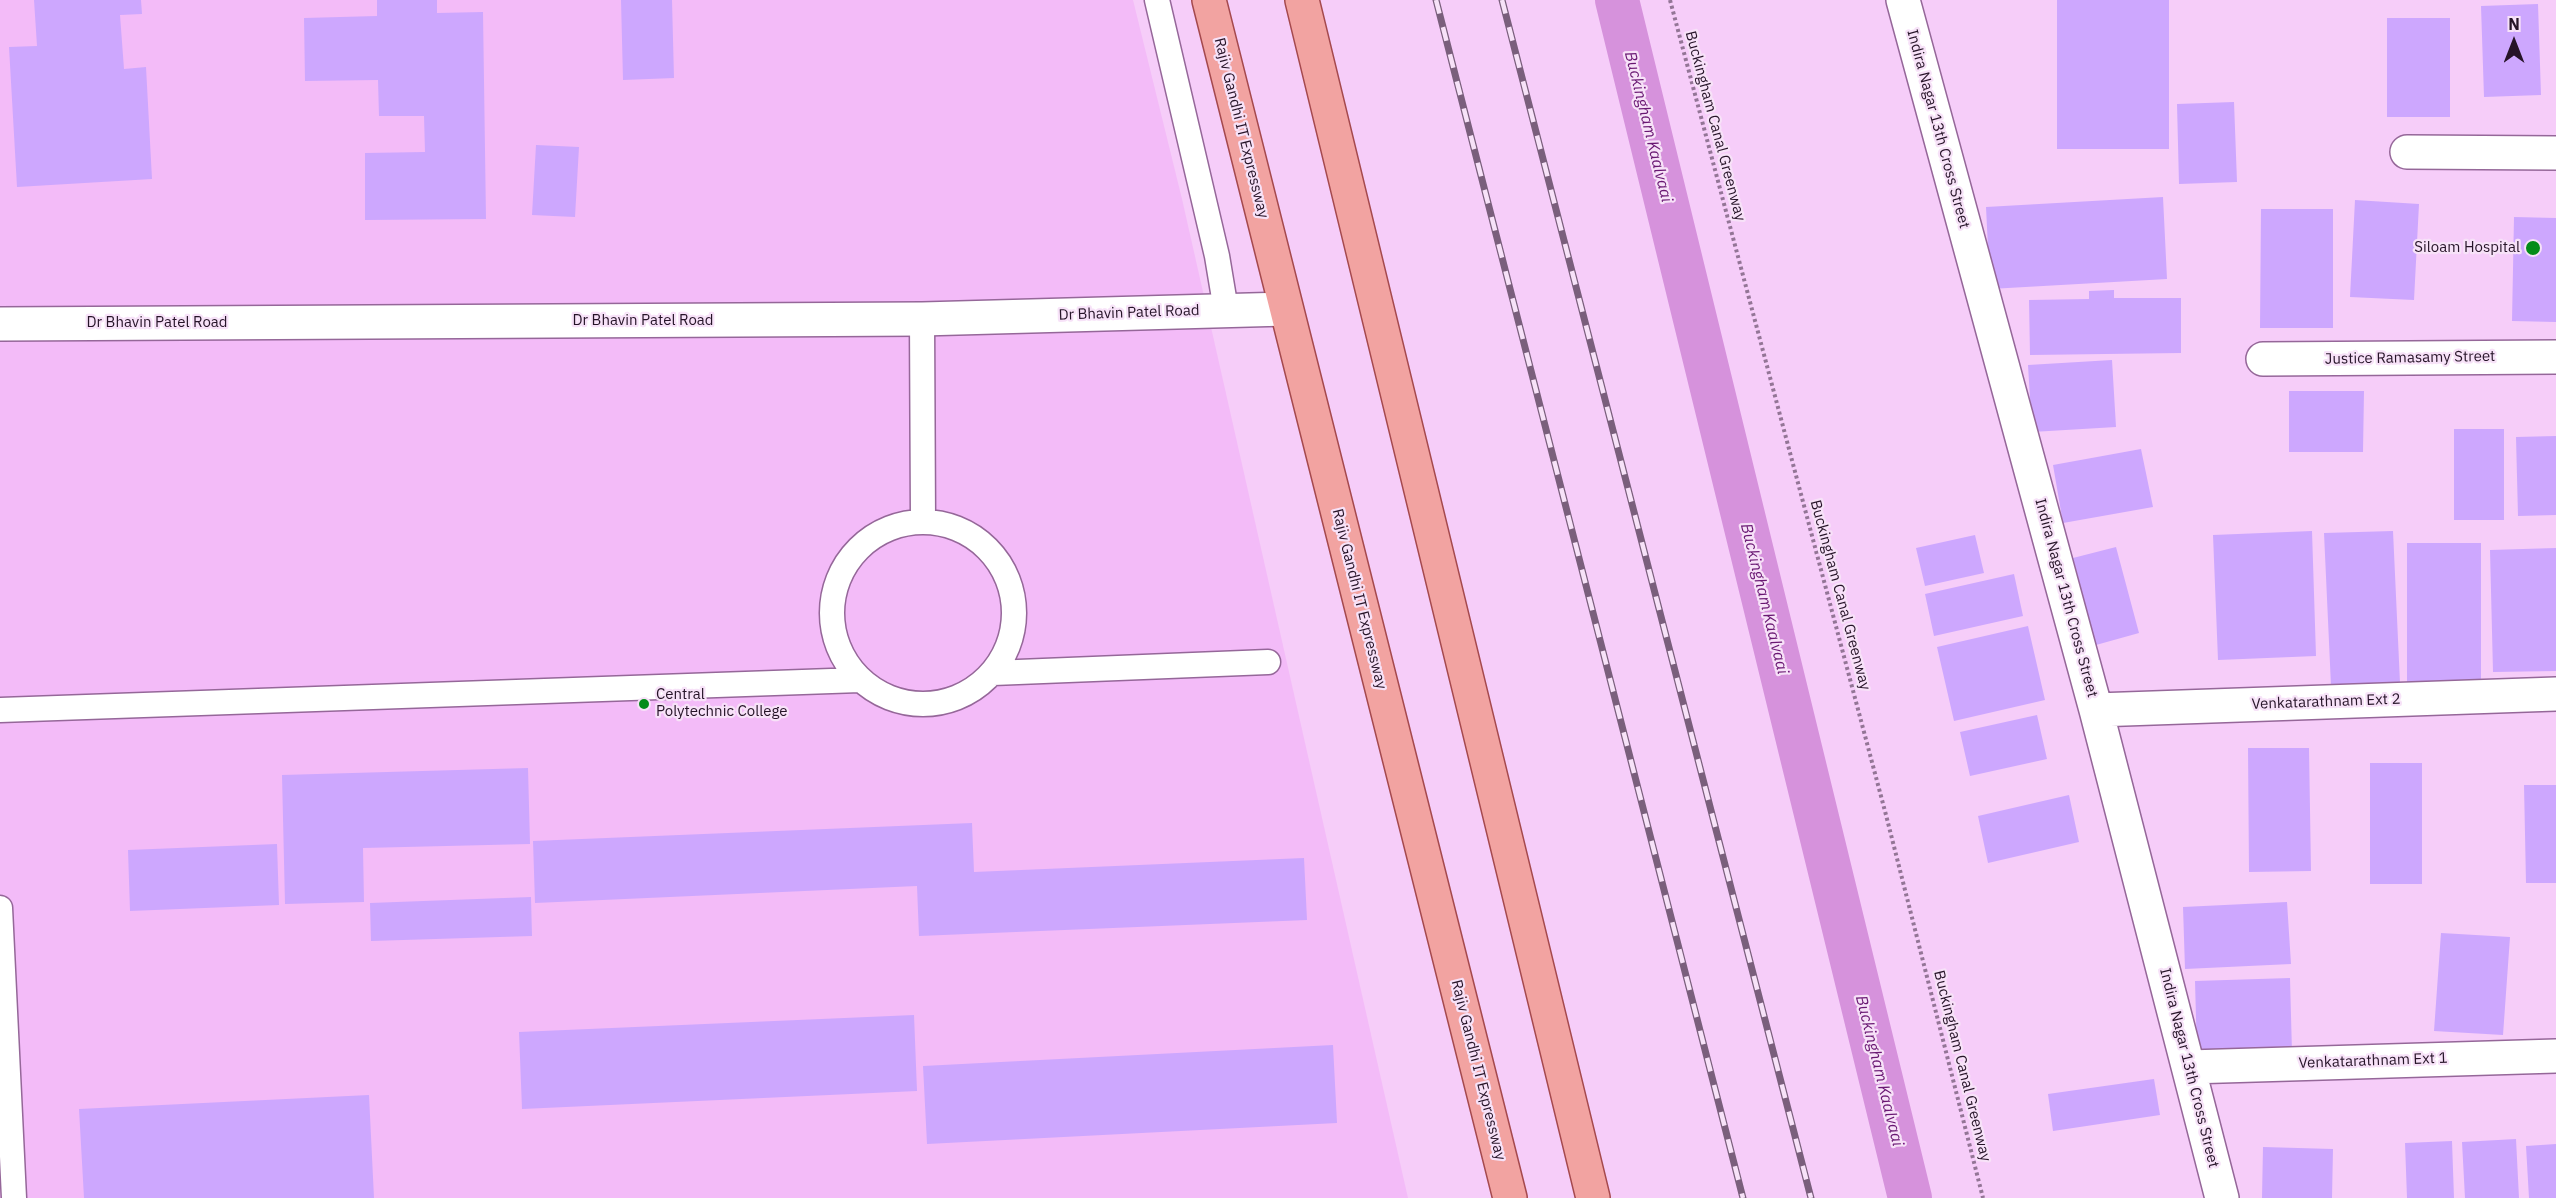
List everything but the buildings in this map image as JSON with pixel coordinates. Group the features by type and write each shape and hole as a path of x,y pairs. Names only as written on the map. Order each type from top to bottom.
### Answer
{"main road":[{"name":"Rajiv Gandhi IT Expressway","path":"1209,0 1510,1198"},
{"path":"1302,0 1593,1198"}],"street":[{"name":"Indira Nagar 13th Cross Street","path":"1903,0 2096,710 2222,1198"},
{"path":"2407,152 2556,153"},
{"name":"Dr Bhavin Patel Road","path":"0,324 922,319 1286,309"},
{"name":"Justice Ramasamy Street","path":"2263,359 2556,357"},
{"name":"Venkatarathnam Ext 2","path":"2096,710 2556,694"},
{"name":"Venkatarathnam Ext 1","path":"2189,1067 2556,1056"}],"lane":[{"path":"1157,0 1217,256 1226,310"},
{"path":"922,319 923,522"},
{"path":"923,522 953,526 979,541 999,562 1012,589 1015,619 1009,647 993,673 971,692 943,703 913,704 884,696 860,680 843,658 833,633 831,606 838,579 851,556 872,537 896,526 923,522"},
{"path":"993,673 1268,662"},
{"path":"0,710 860,680"},
{"path":"0,908 14,1198"}],"path":[{"name":"Buckingham Canal Greenway","path":"1670,0 1886,815 1983,1198"}],"shaded area":[{"name":"Central Polytechnic College","path":"0,0 1133,0 1182,199 1408,1198 0,1198"}],"waterway":[{"name":"Buckingham Kaalvaai","path":"1617,0 1910,1198"}],"railway":[{"path":"1436,0 1743,1198"},
{"path":"1502,0 1811,1198"}],"place":[{"name":"Siloam Hospital","path":"2533,248"},
{"name":"Central Polytechnic College","path":"644,704"}]}
